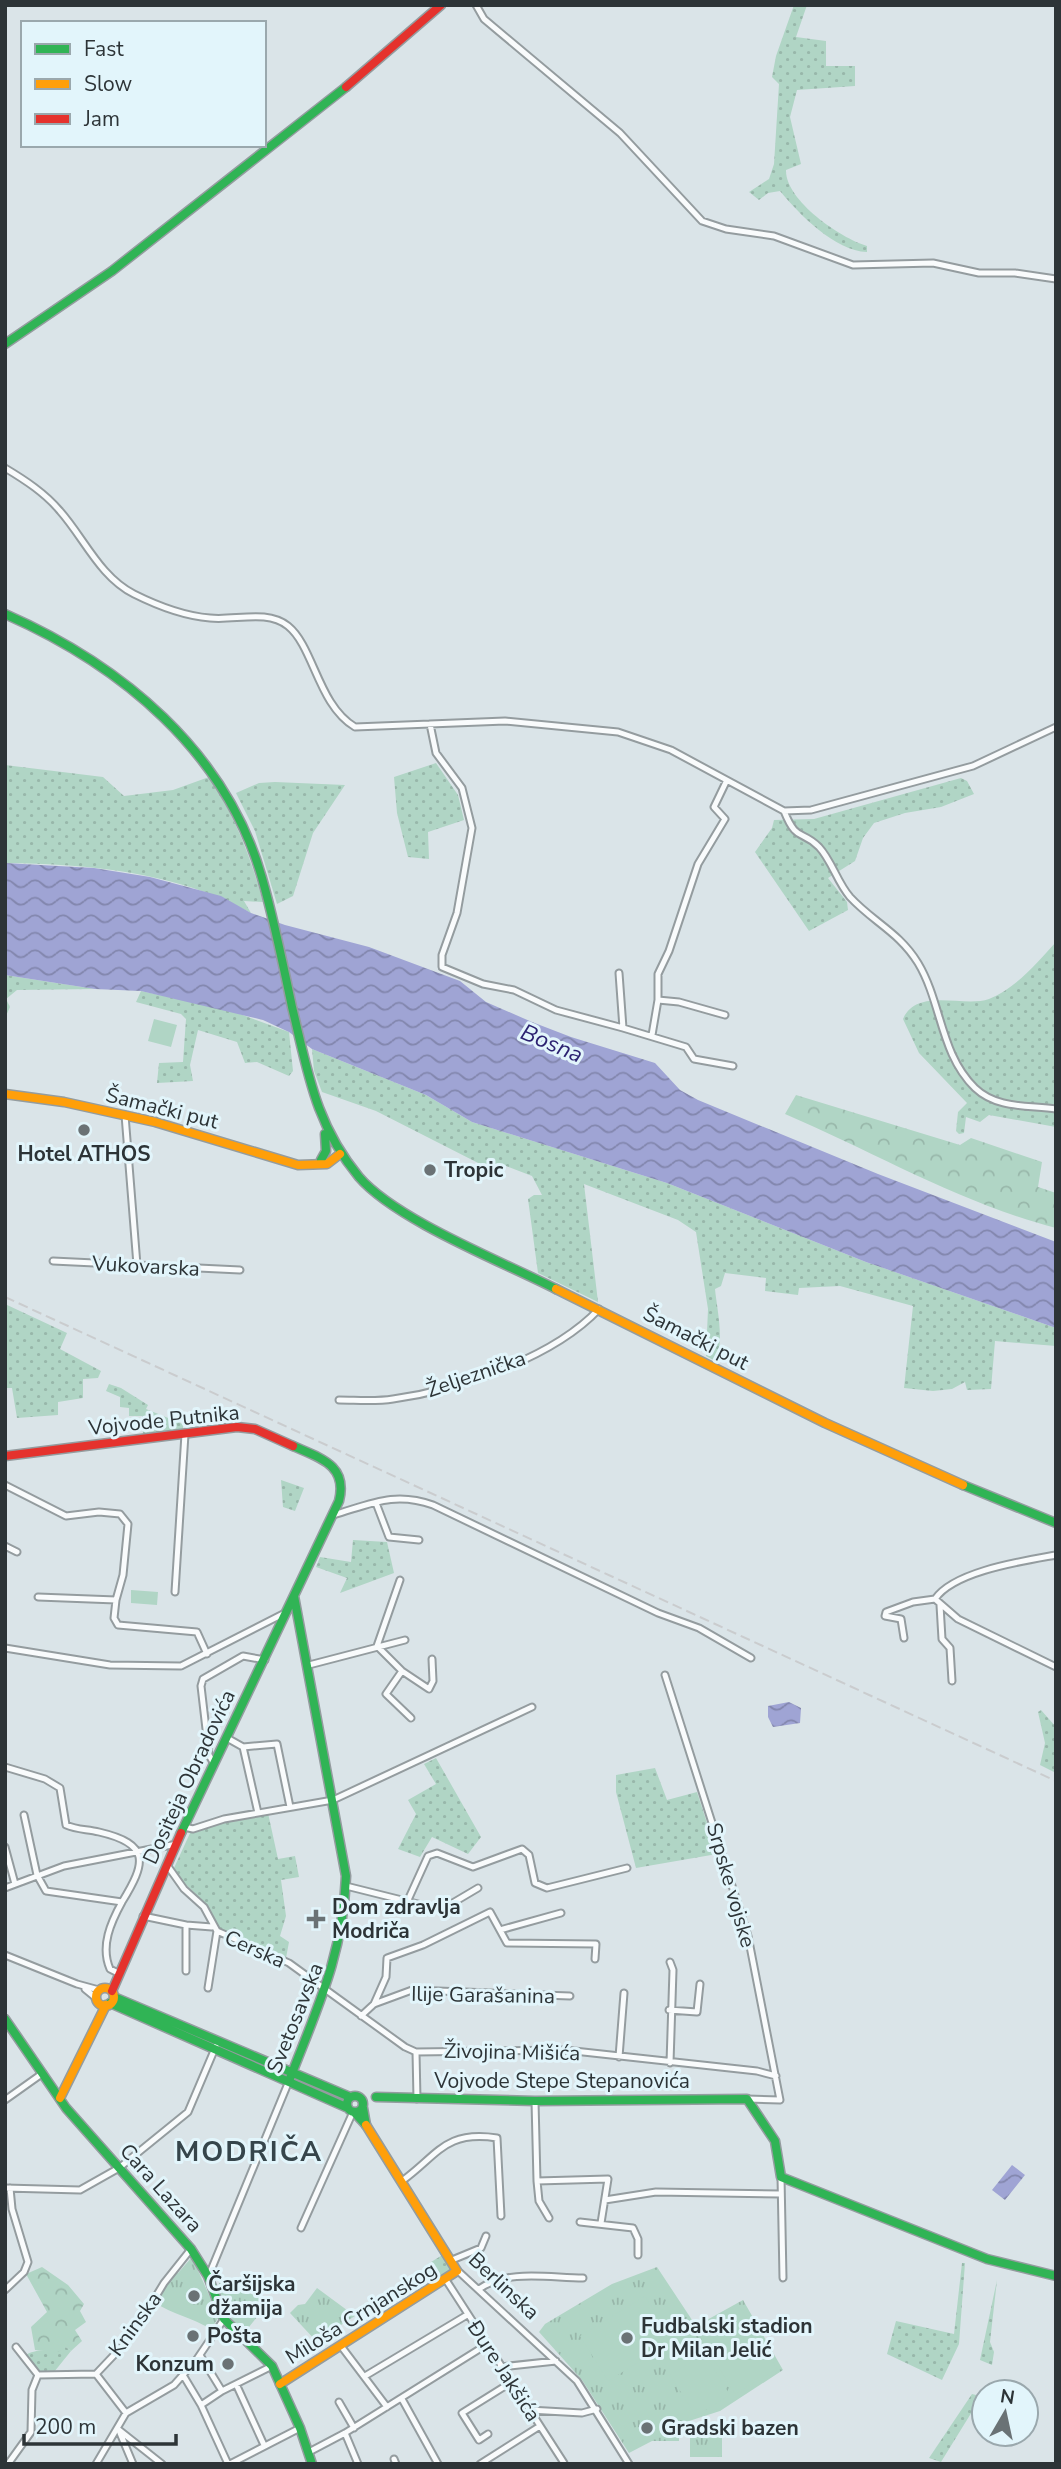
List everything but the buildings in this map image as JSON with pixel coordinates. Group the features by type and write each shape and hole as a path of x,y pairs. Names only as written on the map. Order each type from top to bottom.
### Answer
{"street":[{"path":"5,344 101,278 317,111 441,5"},
{"path":"476,5 484,19 635,147 646,163 702,221 726,229 774,236 852,265 933,263 979,273 1015,273 1056,279"},
{"path":"5,468 58,509 105,571 124,589 148,601 195,616 277,620 286,624 298,637 324,691 350,724 373,728 505,721 618,732 671,750 783,811 811,810 974,766 1056,727"},
{"path":"5,614 47,632 92,657 144,696 203,759 237,813 250,842 274,917 313,1095 324,1126 326,1147 321,1160"},
{"path":"430,724 436,753 462,789 472,828 457,913 442,955 442,967 483,984 513,990 556,1010 686,1046 694,1059 733,1066"},
{"path":"652,1035 658,1000 657,974 669,951 698,864 725,819 714,807 714,802 726,782"},
{"path":"783,811 792,830 821,850 853,900 901,939 936,1000 945,1040 967,1079 977,1090 1004,1103 1056,1108"},
{"path":"619,973 623,1028"},
{"path":"658,1000 679,1002 725,1015"},
{"name":"Šamački put","path":"5,1094 125,1115 308,1166"},
{"path":"125,1115 137,1265"},
{"name":"Šamački put","path":"324,1126 340,1154 370,1189 404,1213 881,1448 1056,1523"},
{"path":"308,1166 330,1154 340,1154"},
{"path":"308,1166 329,1163 340,1154"},
{"name":"Vukovarska","path":"52,1262 240,1270"},
{"name":"Željeznička","path":"339,1400 390,1400 451,1387 549,1347 588,1321 599,1309"},
{"name":"Vojvode Putnika","path":"5,1456 246,1427 320,1458"},
{"path":"175,1592 185,1434"},
{"name":"Dositeja Obradovića","path":"60,2098 184,1827 332,1515 342,1482 334,1465 320,1458"},
{"path":"5,1485 66,1516 99,1512 124,1516 128,1524 114,1613 118,1625 197,1632 207,1654"},
{"path":"332,1515 411,1497 433,1505 658,1613 699,1628 751,1658"},
{"path":"376,1503 389,1537 419,1539"},
{"path":"5,1546 17,1552"},
{"path":"952,1681 950,1648 943,1639 937,1602 948,1586 977,1573 1056,1555"},
{"path":"377,1646 400,1580"},
{"name":"Svetosavska","path":"208,2276 327,1992 341,1948 346,1886 309,1665 294,1596"},
{"path":"38,1597 116,1600"},
{"path":"904,1638 901,1619 885,1616 886,1612 913,1602 937,1602 958,1619 1056,1667"},
{"path":"5,1648 110,1665 181,1666 286,1612"},
{"path":"309,1665 405,1640"},
{"path":"377,1646 402,1671 431,1688 432,1659"},
{"path":"214,1764 209,1755 201,1686 203,1679 243,1656 264,1660"},
{"path":"402,1671 386,1694 388,1699 411,1718"},
{"name":"Srpske vojske","path":"665,1675 748,1936 780,2100 747,2099"},
{"path":"184,1827 193,1829 258,1813 333,1800 532,1707"},
{"path":"227,1738 243,1747 277,1744 290,1807"},
{"path":"243,1747 258,1813"},
{"path":"5,1767 45,1779 60,1788 66,1825 113,1836 137,1852"},
{"path":"24,1815 37,1875 46,1891 122,1902"},
{"path":"5,1888 64,1866 137,1852 166,1843 177,1844"},
{"path":"5,1847 15,1884"},
{"path":"408,1900 428,1856 437,1853 473,1867 522,1849 528,1852 535,1883 547,1888 626,1868"},
{"path":"118,1973 107,1964 108,1927 139,1875 137,1852"},
{"name":"Cerska","path":"167,1865 184,1889 204,1907 214,1929 289,1963 327,1992"},
{"path":"346,1886 408,1900 430,1908 445,1906 478,1888"},
{"path":"374,2004 386,1977 387,1958 423,1945 490,1912 507,1943 596,1944 595,1959"},
{"path":"500,1930 561,1913"},
{"path":"143,1916 214,1929 208,1988"},
{"path":"186,1925 186,1971"},
{"path":"5,1955 290,2077 351,2111"},
{"path":"670,1962 673,1970 669,2010 670,2063"},
{"path":"669,2010 697,2012 700,1984"},
{"name":"Ilije Garašanina","path":"361,2016 374,2004 412,1990 570,1996"},
{"name":"Živojina Mišića","path":"327,1992 416,2052 537,2049 757,2071 776,2076"},
{"path":"619,2057 624,1993"},
{"name":"Cara Lazara","path":"5,2018 60,2098 191,2249 208,2276 224,2319 272,2366 300,2428 312,2464"},
{"path":"5,2290 24,2272 29,2262 8,2188 80,2190 120,2168 188,2112 216,2045"},
{"name":"Živojina Mišića","path":"416,2052 417,2099"},
{"path":"5,2100 43,2073"},
{"path":"290,2077 354,2097 363,2106"},
{"path":"301,2228 351,2111 354,2097"},
{"name":"Vojvode Stepe Stepanovića","path":"354,2097 535,2101 747,2099"},
{"path":"351,2111 376,2097"},
{"path":"747,2099 775,2141 781,2177 783,2278"},
{"path":"535,2101 539,2201 549,2218"},
{"name":"Berlinska","path":"363,2106 366,2125"},
{"name":"Berlinska","path":"351,2111 366,2125 457,2270 577,2381 629,2464"},
{"path":"402,2181 430,2154 452,2140 497,2138 501,2216"},
{"path":"781,2177 987,2259 1056,2276"},
{"path":"537,2180 608,2179 601,2223"},
{"path":"605,2200 656,2192 780,2194"},
{"path":"580,2222 634,2228 638,2238 638,2255"},
{"path":"452,2260 481,2248 486,2236"},
{"name":"Kninska","path":"38,2375 96,2375 132,2336 164,2283 191,2249"},
{"name":"Miloša Crnjanskog","path":"280,2384 446,2280 457,2270"},
{"path":"479,2289 488,2283 508,2278 583,2278"},
{"name":"Đure Jakšića","path":"446,2280 564,2463"},
{"path":"365,2376 467,2315"},
{"path":"96,2464 119,2430 126,2413 174,2385 200,2355 224,2319"},
{"path":"309,2452 402,2399 486,2345"},
{"path":"341,2346 387,2407"},
{"path":"8,2464 30,2432 32,2390 38,2375 16,2347"},
{"path":"200,2355 222,2391"},
{"path":"500,2367 556,2361"},
{"path":"201,2405 222,2391 272,2366"},
{"path":"96,2375 126,2413"},
{"path":"183,2375 201,2405 229,2464 300,2428"},
{"path":"488,2434 479,2440 462,2413 510,2383"},
{"path":"236,2384 264,2445"},
{"path":"402,2399 426,2437 438,2464"},
{"path":"339,2402 354,2428"},
{"path":"529,2410 582,2413 597,2409"},
{"path":"480,2464 540,2426"},
{"path":"119,2430 133,2464"},
{"path":"119,2430 162,2464"},
{"path":"345,2433 358,2464"}],"green space":[{"path":"794,5 807,5 796,37 826,41 826,66 855,66 855,86 797,90 790,117 801,164 786,170 788,182 794,193 816,216 843,235 867,246 867,252 855,250 830,238 807,220 780,191 768,193 759,200 749,192 769,179 774,164 779,84 772,77 776,56"},
{"path":"436,763 458,795 464,820 428,832 429,859 408,857 397,813 394,777"},
{"path":"5,765 103,777 124,796 173,790 209,777 241,837 263,902 244,901 251,913 223,899 163,879 100,868 5,863"},
{"path":"961,778 967,781 974,794 941,807 905,813 874,823 863,838 855,861 828,878 847,902 848,910 809,931 755,852 772,828 774,820 814,819"},
{"path":"259,783 345,785 313,833 293,896 277,904 255,831 236,793"},
{"path":"1056,942 1056,1127 989,1115 980,1122 966,1117 964,1133 959,1134 956,1131 958,1112 967,1103 919,1053 903,1019 910,1009 930,1001 979,1001 999,994 1026,974"},
{"path":"5,975 95,989 17,990 6,999 10,1007 5,1018"},
{"path":"141,991 229,1010 289,1032 293,1071 289,1076 257,1062 245,1063 237,1042 198,1030 190,1065 193,1081 157,1083 159,1063 183,1062 186,1019 181,1014 136,1002"},
{"path":"154,1019 177,1025 171,1047 148,1041"},
{"path":"312,1049 426,1095 472,1122 667,1183 866,1262 1056,1328 1056,1346 995,1341 991,1389 967,1390 965,1382 952,1389 933,1391 904,1388 913,1306 840,1286 799,1288 798,1295 765,1291 766,1278 725,1273 721,1286 715,1289 720,1344 715,1361 706,1356 708,1309 696,1232 678,1220 584,1184 598,1302 538,1273 528,1199 534,1195 542,1195 532,1176 498,1163 488,1168 376,1111 322,1092 314,1071"},
{"path":"796,1095 960,1145 971,1138 1042,1162 1038,1187 1056,1193 1056,1228 1021,1218 952,1191 785,1114"},
{"path":"5,1304 67,1333 60,1349 101,1371 98,1378 83,1379 83,1398 58,1402 58,1415 17,1418 12,1388 5,1388"},
{"path":"109,1384 121,1388 148,1405 146,1409 183,1424 183,1429 143,1434 142,1416 129,1416 129,1408 120,1407 120,1397 106,1391"},
{"path":"281,1480 304,1488 295,1511 283,1507"},
{"path":"353,1540 387,1542 394,1573 340,1593 347,1578 316,1567 320,1557 351,1562"},
{"path":"131,1590 158,1592 157,1605 131,1603"},
{"path":"1041,1710 1056,1727 1056,1773 1040,1765 1045,1743 1038,1712"},
{"path":"436,1758 481,1837 468,1854 432,1837 420,1857 398,1849 416,1814 408,1800 436,1784 424,1764"},
{"path":"655,1768 667,1800 697,1792 717,1854 636,1868 616,1792 616,1775"},
{"path":"268,1813 278,1859 295,1856 299,1877 281,1880 286,1916 280,1936 289,1942 286,1958 215,1926 207,1905 177,1876 174,1868 191,1831 222,1820"},
{"path":"444,2254 451,2272 435,2282 423,2267"},
{"path":"192,2257 219,2317 211,2329 155,2303 175,2272 178,2273"},
{"path":"962,2263 965,2263 959,2344 942,2380 887,2354 896,2321 954,2334"},
{"path":"42,2267 68,2285 84,2304 80,2311 86,2322 75,2330 82,2341 71,2351 66,2347 58,2352 35,2350 31,2327 47,2312 26,2274"},
{"path":"657,2267 696,2326 743,2300 783,2370 720,2411 686,2422 685,2430 679,2430 679,2441 652,2441 629,2453 582,2380 539,2332 545,2324 612,2284"},
{"path":"997,2280 990,2342 994,2352 992,2365 980,2360"},
{"path":"219,2283 237,2286 268,2303 245,2332 226,2311"},
{"path":"317,2288 355,2316 316,2341 290,2313 298,2305 305,2304"},
{"name":"Fudbalski stadion Dr Milan Jelić","path":"645,2296 673,2341 608,2381 580,2336"},
{"path":"741,2309 777,2369 735,2394 699,2335"},
{"path":"66,2347 71,2351 54,2372 36,2371 26,2355 39,2351"},
{"path":"705,2354 730,2395 696,2416 670,2375"},
{"path":"970,2397 970,2415 941,2462 929,2458"},
{"path":"690,2424 722,2425 722,2457 690,2457"}],"water":[{"name":"Bosna","path":"5,863 94,868 150,877 221,896 251,913 285,925 369,947 460,981 486,1002 532,1022 655,1063 680,1090 698,1100 878,1174 1056,1242 1056,1328 866,1262 667,1183 472,1122 426,1095 312,1049 289,1032 263,1020 141,991 95,989 5,975"},
{"path":"789,1702 801,1708 800,1723 773,1727 768,1717 768,1706"},
{"path":"1012,2165 1025,2175 1005,2200 992,2190"}],"railway":[{"path":"5,1297 1056,1781"}],"traffic: fast":[{"path":"5,344 112,271 346,87"},
{"path":"5,614 48,635 128,686 164,718 195,752 223,790 245,832 262,878 315,1096 332,1137 359,1177 398,1209 424,1224 556,1289"},
{"path":"321,1160 326,1151 325,1134"},
{"path":"181,1833 339,1501 341,1489 336,1471 322,1459 293,1446"},
{"path":"963,1485 1056,1523"},
{"path":"289,2081 319,2005 334,1957 340,1932 346,1876 294,1596"},
{"path":"114,1997 350,2097"},
{"path":"110,2003 348,2108"},
{"path":"5,2019 66,2108 191,2249 208,2276 224,2319 272,2366 300,2428 312,2464"},
{"path":"352,2096 358,2096 363,2104 361,2110 352,2112 347,2107 347,2101 352,2096"},
{"path":"376,2097 535,2101 747,2099 775,2141 781,2177 987,2259 1056,2276"},
{"path":"354,2112 366,2125 363,2108"}],"traffic: slow":[{"path":"5,1094 64,1102 155,1122 298,1165 327,1164 340,1154"},
{"path":"556,1289 825,1423 963,1485"},
{"path":"105,1988 111,1991 114,1997 111,2003 105,2006 99,2003 96,1997 99,1991 105,1988"},
{"path":"60,2098 106,2005"},
{"path":"280,2384 457,2271 366,2125"}],"traffic: jam":[{"path":"346,87 441,5"},
{"path":"5,1456 237,1427 255,1429 293,1446"},
{"path":"112,1991 181,1833"}],"place":[{"name":"Hotel ATHOS","path":"84,1130"},
{"name":"Tropic","path":"430,1170"},
{"name":"Dom zdravlja Modriča","path":"316,1919"},
{"name":"Čaršijska džamija","path":"194,2296"},
{"name":"Pošta","path":"193,2336"},
{"name":"Fudbalski stadion Dr Milan Jelić","path":"627,2338"},
{"name":"Konzum","path":"228,2364"},
{"name":"Gradski bazen","path":"647,2428"}],"district":[{"name":"MODRIČA","path":"249,2151"}]}
